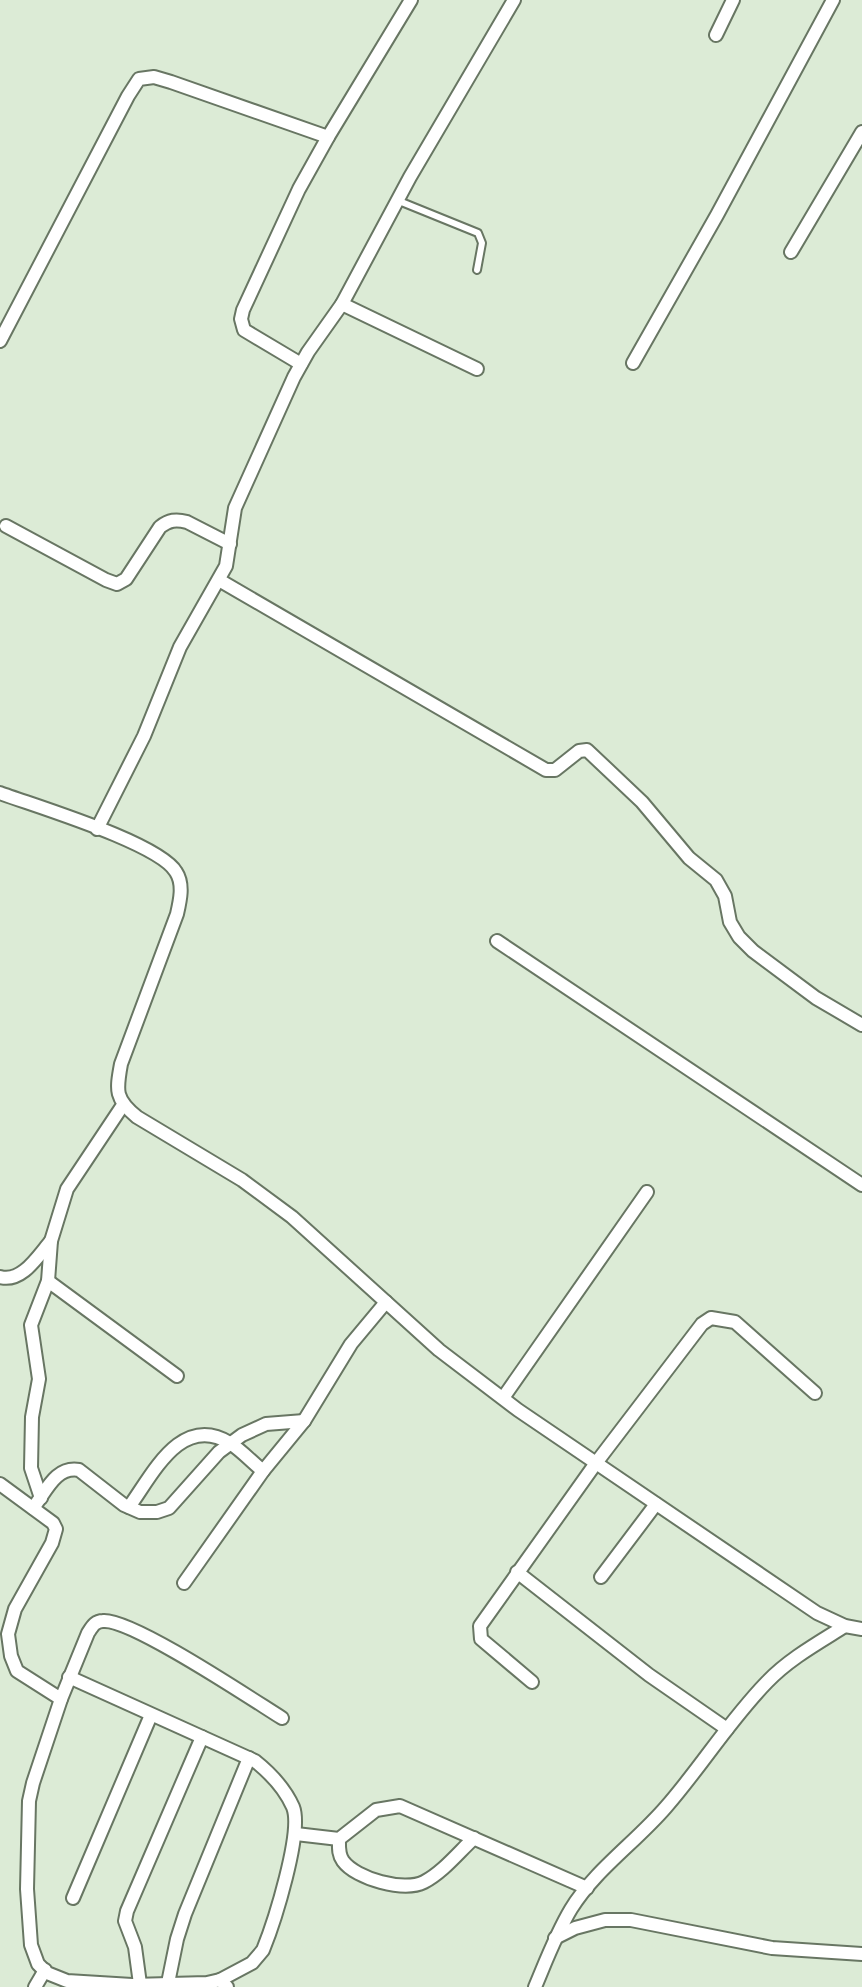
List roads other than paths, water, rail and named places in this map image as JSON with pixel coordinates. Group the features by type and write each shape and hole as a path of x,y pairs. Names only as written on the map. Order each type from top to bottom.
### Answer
{"street":[{"path":"301,364 249,334 242,326 243,310 261,266 328,136 411,0"},
{"path":"97,829 144,736 180,647 226,566 240,495 301,364 342,304 398,200 514,0"},
{"path":"716,35 733,0"},
{"path":"633,363 717,215 833,0"},
{"path":"0,341 139,79 154,77 171,82 328,136"},
{"path":"791,252 862,132"},
{"path":"342,304 477,369"},
{"path":"5,526 117,584 126,579 160,527 167,522 187,522 230,544"},
{"path":"219,580 546,770 555,770 579,751 587,750 642,802 689,858 716,880 725,896 730,922 739,937 753,951 807,991 862,1026"},
{"path":"0,793 141,846 176,871 180,885 177,914 121,1064 117,1085 123,1105 136,1117 242,1180 292,1217 439,1350 503,1398 817,1614 845,1626 862,1629"},
{"path":"497,941 862,1185"},
{"path":"61,1699 17,1671 11,1656 8,1634 15,1609 55,1536 56,1529 37,1503 31,1468 33,1418 39,1379 31,1325 48,1281 51,1241 67,1189 123,1105"},
{"path":"503,1398 647,1192"},
{"path":"0,1277 13,1279 21,1274 51,1241"},
{"path":"48,1281 177,1376"},
{"path":"184,1583 263,1471 304,1421 351,1344 386,1301"},
{"path":"532,1682 481,1639 480,1626 596,1463 702,1324 711,1318 735,1322 815,1393"},
{"path":"37,1503 62,1471 70,1469 79,1470 130,1507 140,1512 156,1513 169,1508 219,1452 242,1435 266,1424 304,1421"},
{"path":"130,1507 166,1456 180,1442 204,1433 230,1443 263,1471"},
{"path":"1,1488 37,1503"},
{"path":"601,1577 656,1504"},
{"path":"516,1573 649,1675 727,1729"},
{"path":"69,1677 249,1758 268,1772 293,1807 296,1834 263,1950 252,1964 223,1983 67,1982 55,1978 38,1964 31,1945 28,1921 29,1801 36,1767 69,1677 93,1625 102,1620 114,1622 144,1635 282,1718"},
{"path":"535,1987 555,1938 572,1908 599,1874 664,1810 768,1681 795,1657 845,1626"},
{"path":"72,1898 151,1715"},
{"path":"140,1984 135,1947 125,1921 127,1911 202,1737"},
{"path":"168,1983 181,1927 249,1758"},
{"path":"296,1834 339,1839 376,1810 400,1806 587,1888"},
{"path":"339,1839 339,1851 352,1869 366,1877 390,1884 406,1885 422,1883 440,1871 474,1838"},
{"path":"555,1938 575,1928 605,1920 631,1920 772,1948 862,1954"},
{"path":"35,1987 45,1970"}],"lane":[{"path":"398,200 478,233 482,243 477,270"}]}
